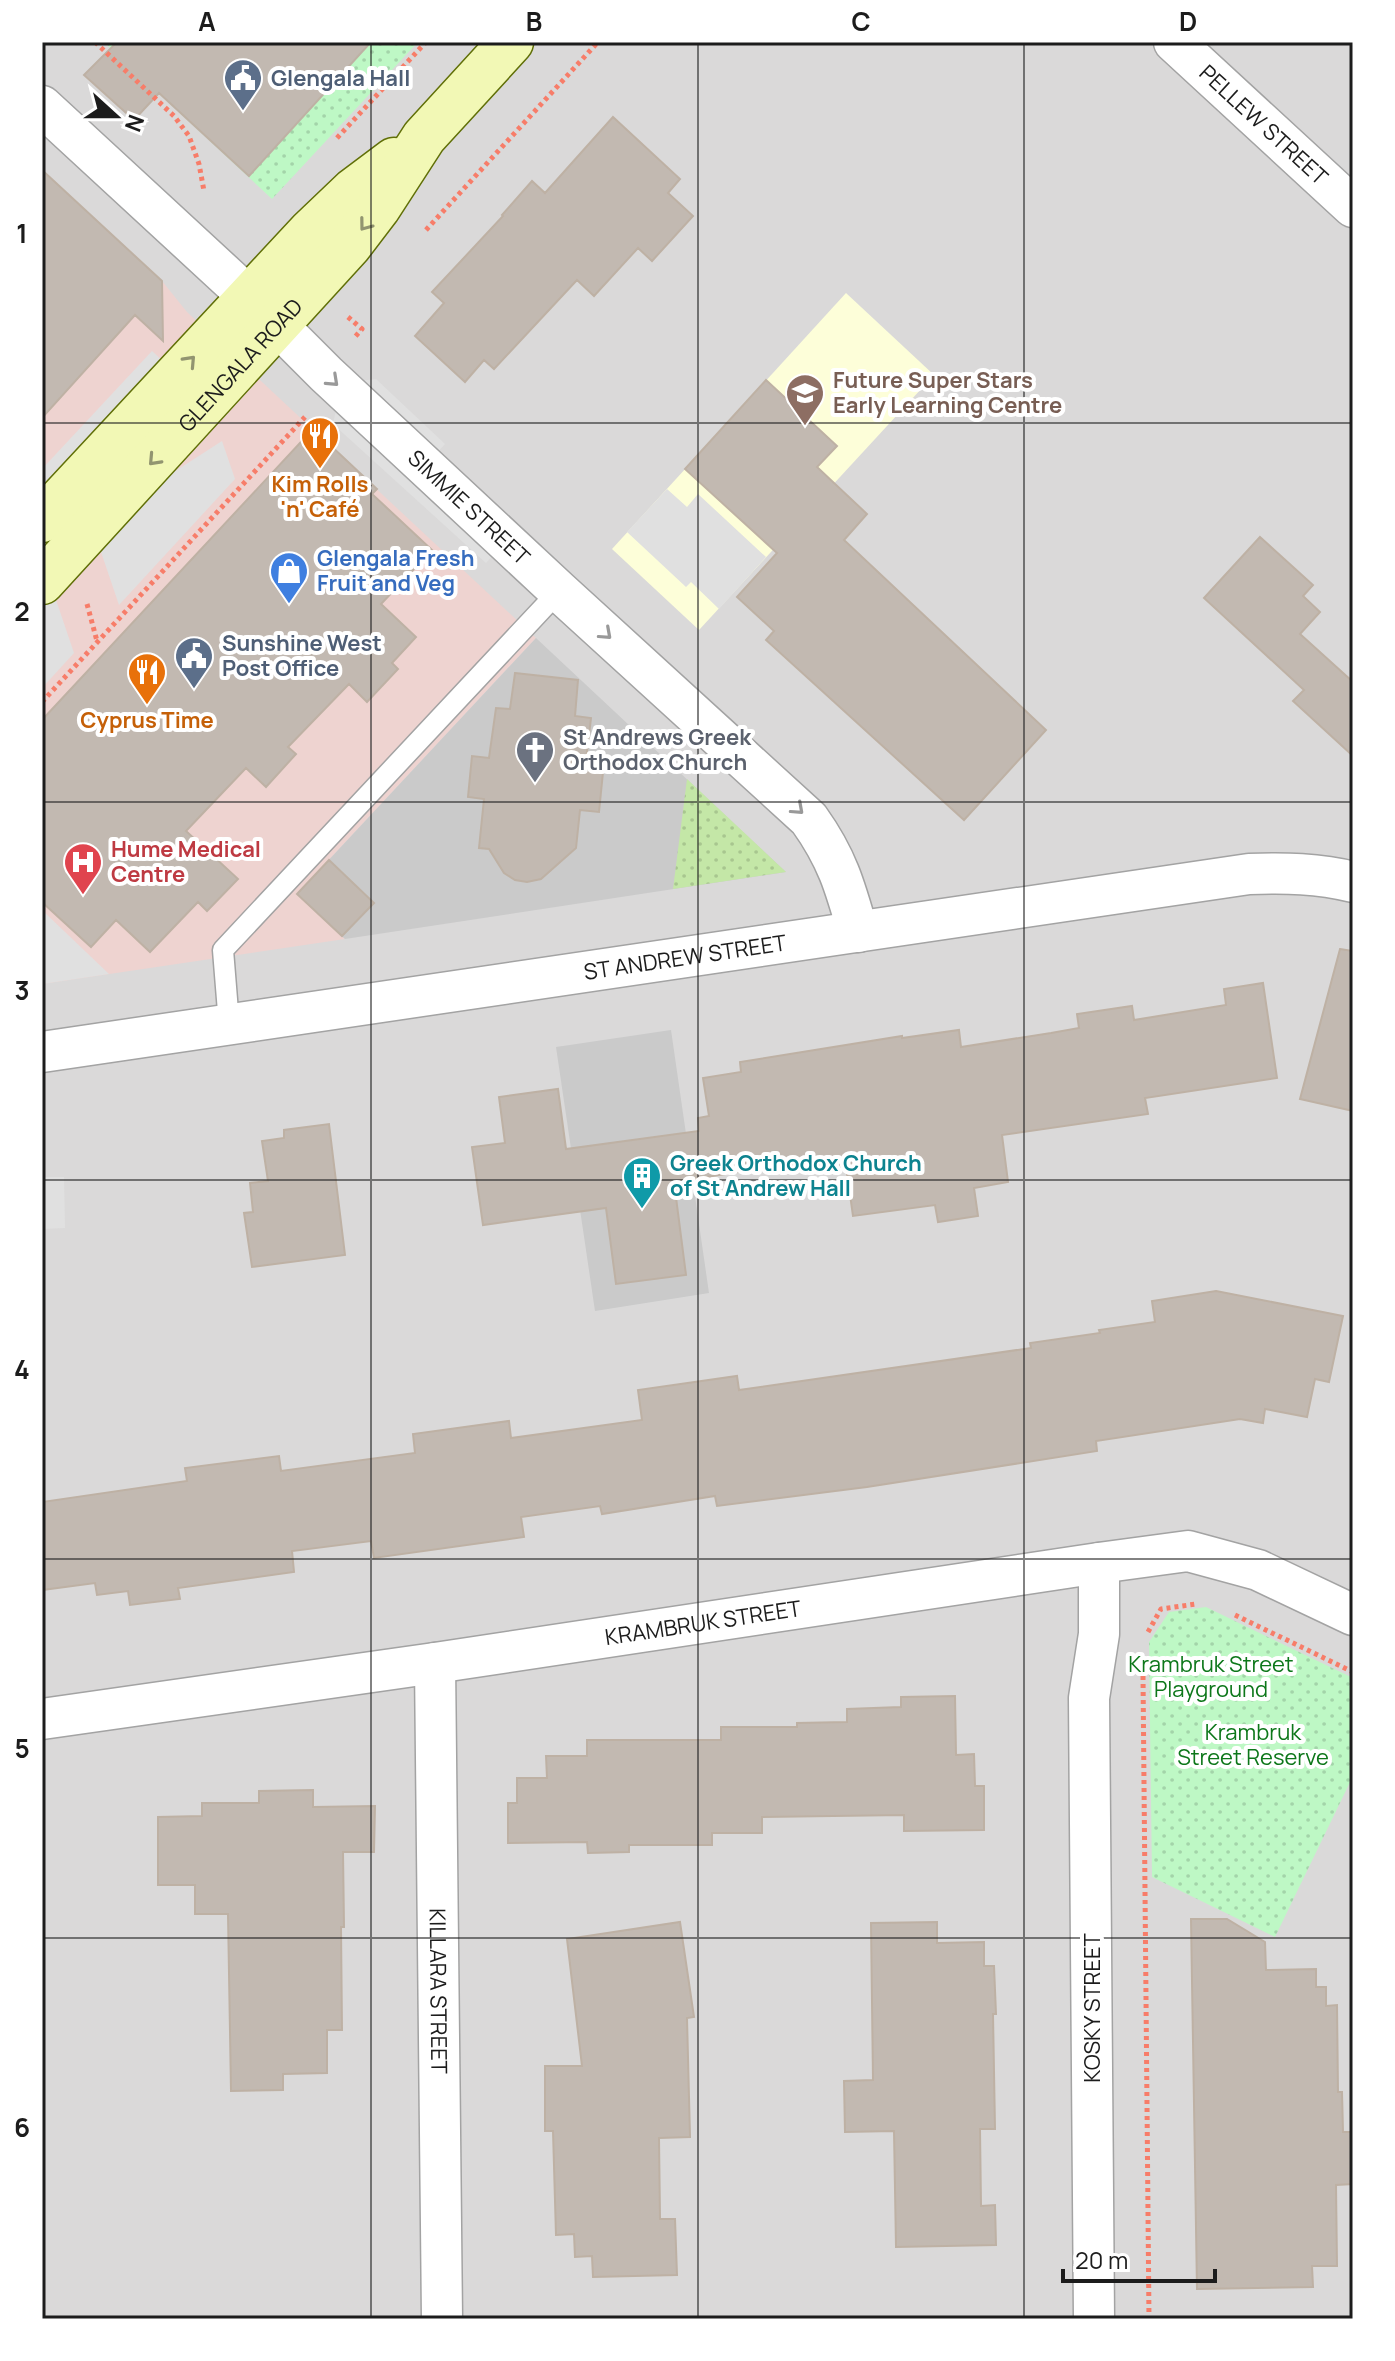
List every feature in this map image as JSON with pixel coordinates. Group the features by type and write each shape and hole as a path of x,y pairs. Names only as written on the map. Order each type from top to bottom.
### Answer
{"street":[{"name":"GLENGALA ROAD","path":"42,520 264,312 349,246 424,137 511,42"},
{"name":"PELLEW STREET","path":"1174,42 1353,207"},
{"name":"SIMMIE STREET","path":"42,106 559,591 809,819 826,842 841,873 858,932"},
{"name":"GLENGALA ROAD","path":"42,582 264,312"},
{"name":"ST ANDREW STREET","path":"42,1052 1249,874 1292,872 1342,879"},
{"name":"KRAMBRUK STREET","path":"42,1719 1188,1551 1258,1570 1353,1615"},
{"name":"KOSKY STREET","path":"1084,1566 1075,1637 1089,1698 1094,2319"},
{"name":"KILLARA STREET","path":"435,1663 442,2319"}],"lane":[{"path":"229,1024 223,950 559,591"}],"path":[{"path":"95,42 174,116 189,136 208,205"},
{"path":"1143,1639 1161,1609 1208,1602"},
{"path":"1234,1615 1353,1672"},
{"path":"1143,1671 1149,2319"}],"shaded area":[{"path":"42,42 1353,42 1353,2319 42,2319"},
{"path":"53,180 162,281 187,312 536,638 297,894 345,939 42,984 42,183"},
{"name":"Future Super Stars Early Learning Centre","path":"846,293 934,375 699,630 612,549"},
{"path":"152,351 164,362 42,494 42,469"},
{"path":"376,379 445,444 435,455 358,381"},
{"path":"337,405 497,551 486,563 333,424"},
{"path":"222,441 235,479 119,605 99,546 160,481"},
{"path":"667,489 687,507 698,494 766,557 719,609 691,582 686,587 627,532"},
{"path":"54,594 74,653 42,688 42,608"},
{"path":"536,638 786,872 345,939 297,894"},
{"path":"42,910 109,974 42,984"},
{"path":"671,1030 709,1293 595,1311 556,1047"},
{"path":"42,1177 64,1177 65,1228 42,1229"}],"green space":[{"name":"Glengala Hall","path":"104,42 418,42 272,199"},
{"path":"687,779 786,872 673,889"},
{"name":"Krambruk Street Reserve","path":"1206,1607 1353,1678 1353,1776 1275,1937 1152,1877 1149,1642 1169,1612"}],"building":[{"name":"Glengala Hall","path":"117,42 371,42 249,176 159,93 134,120 84,75"},
{"path":"613,117 680,179 668,193 693,216 652,261 638,248 594,296 577,280 494,369 484,360 465,382 415,336 444,303 432,292 532,181 545,193"},
{"path":"42,170 162,281 163,341 135,315 42,418"},
{"path":"766,380 837,446 817,467 867,514 844,540 1046,730 964,820 766,640 774,631 737,597 777,553 685,469"},
{"path":"313,429 377,489 372,494 432,550 381,604 416,637 392,663 398,669 367,702 349,684 288,747 296,754 266,787 246,768 186,831 238,879 207,911 198,902 150,952 116,920 91,947 42,902 42,720"},
{"path":"1260,537 1313,585 1303,596 1320,612 1300,634 1353,682 1353,756 1293,701 1304,690 1204,598"},
{"name":"St Andrews Greek Orthodox Church","path":"515,673 578,680 575,716 591,718 585,769 603,772 599,812 580,810 576,848 541,879 527,882 515,880 504,873 489,849 479,848 484,799 468,797 472,756 489,758 496,708 510,709"},
{"path":"329,860 374,903 342,936 297,894"},
{"path":"1340,949 1353,951 1353,1111 1300,1099"},
{"path":"1263,983 1277,1078 1145,1098 1148,1114 1002,1135 1008,1182 974,1188 978,1216 938,1222 935,1205 853,1216 846,1166 823,1170 821,1159 674,1182 686,1275 616,1284 606,1208 483,1225 472,1147 505,1143 499,1097 558,1089 566,1149 699,1131 698,1118 709,1116 703,1078 741,1072 740,1062 959,1030 961,1047 1079,1028 1077,1014 1132,1006 1134,1020 1226,1005 1224,989"},
{"path":"329,1124 345,1255 252,1267 244,1213 253,1212 250,1183 268,1181 262,1141 284,1138 284,1130"},
{"path":"1216,1291 1343,1316 1329,1382 1315,1379 1307,1417 1265,1409 1263,1423 1240,1419 1096,1441 1097,1451 867,1487 717,1506 715,1496 602,1514 600,1506 521,1517 524,1537 374,1558 371,1541 292,1551 294,1572 178,1588 180,1599 130,1605 128,1591 97,1595 95,1583 42,1590 42,1502 187,1481 185,1468 279,1456 281,1471 415,1453 413,1434 509,1421 511,1438 642,1420 638,1390 737,1376 739,1390 1031,1348 1030,1343 1155,1322 1152,1301"},
{"path":"955,1696 956,1755 974,1754 975,1786 984,1786 984,1830 904,1831 904,1815 762,1817 762,1833 712,1833 712,1845 629,1845 629,1852 588,1853 587,1842 508,1843 508,1803 517,1803 517,1778 547,1778 546,1756 587,1756 587,1740 721,1740 721,1727 797,1727 797,1723 847,1722 847,1709 901,1707 901,1697"},
{"path":"313,1790 313,1807 375,1806 374,1852 343,1852 342,2030 327,2030 327,2073 283,2074 283,2090 231,2091 228,1914 195,1914 195,1885 158,1885 158,1817 202,1816 202,1803 259,1803 259,1791"},
{"path":"1191,1919 1227,1919 1265,1942 1266,1970 1316,1969 1316,1987 1326,1987 1326,2006 1337,2005 1338,2092 1342,2092 1343,2132 1353,2132 1353,2184 1336,2185 1337,2266 1312,2266 1313,2287 1197,2289"},
{"path":"680,1922 694,2017 687,2018 690,2137 659,2138 660,2219 675,2219 677,2275 593,2277 592,2256 575,2257 574,2234 556,2235 553,2131 545,2131 545,2066 582,2066 567,1939"},
{"path":"937,1922 937,1943 984,1942 984,1966 994,1966 995,2129 980,2129 981,2206 995,2205 996,2245 896,2247 894,2131 845,2132 844,2081 873,2080 871,1923"}],"place":[{"name":"Glengala Hall","path":"243,112"},
{"name":"Future Super Stars Early Learning Centre","path":"805,427"},
{"name":"Kim Rolls 'n' Café","path":"320,470"},
{"name":"Glengala Fresh Fruit and Veg","path":"289,605"},
{"name":"Sunshine West Post Office","path":"194,690"},
{"name":"Cyprus Time","path":"147,706"},
{"name":"St Andrews Greek Orthodox Church","path":"535,784"},
{"name":"Hume Medical Centre","path":"83,896"},
{"name":"Greek Orthodox Church of St Andrew Hall","path":"642,1210"}],"park label":[{"name":"Krambruk Street Playground","path":"1211,1676"}]}
